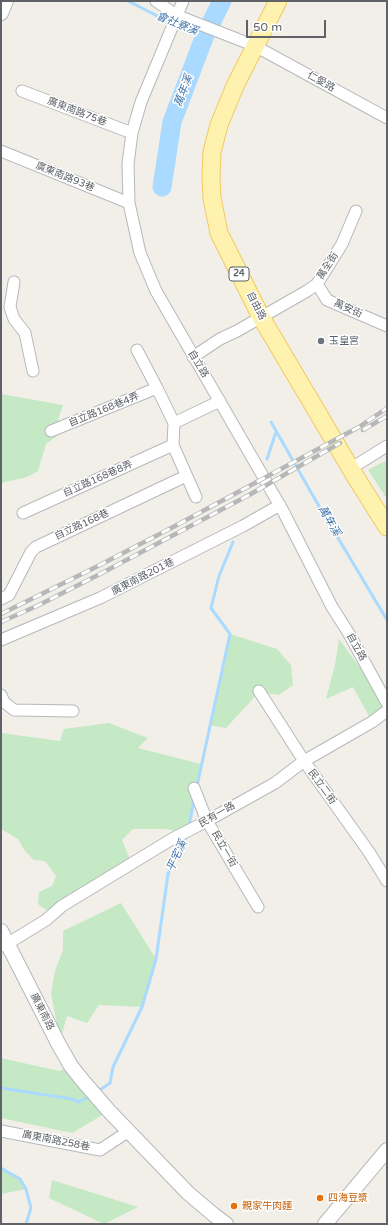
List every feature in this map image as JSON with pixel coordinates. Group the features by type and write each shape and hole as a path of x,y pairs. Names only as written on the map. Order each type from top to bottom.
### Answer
{"main road":[{"name":"自由路","path":"278,1 235,86 219,125 212,152 212,198 219,233 261,317 350,469 387,527"}],"street":[{"path":"1,13 6,1"},
{"name":"仁愛路","path":"156,1 180,7 387,118"},
{"name":"自立路","path":"180,7 141,102 132,133 128,164 129,203 140,253 156,291 280,505 332,607 348,632 387,703"},
{"name":"廣東南路75巷","path":"22,91 132,133"},
{"name":"廣東南路93巷","path":"1,151 129,203"},
{"name":"萬全街","path":"193,357 220,339 237,331 317,284 342,244 356,211"},
{"path":"14,282 10,307 14,319 25,333 33,371"},
{"name":"萬安街","path":"317,284 327,300 387,326"},
{"path":"137,350 174,423 173,445 196,497"},
{"name":"自立路168巷4弄","path":"51,431 157,388"},
{"path":"174,423 220,401"},
{"name":"自立路168巷8弄","path":"23,513 173,445"},
{"path":"350,469 387,446"},
{"name":"自立路168巷","path":"1,599 9,595 31,552 36,547 186,476"},
{"name":"廣東南路201巷","path":"1,640 100,598 243,526 280,505"},
{"name":"民立二街","path":"259,691 304,761 369,852 387,881"},
{"path":"1,695 4,702 14,710 73,711"},
{"name":"民有一路","path":"4,945 46,920 62,906 172,839 208,821 275,783 304,761 372,722 387,711"},
{"name":"民立一街","path":"194,788 208,821 258,907"},
{"name":"廣東南路","path":"1,931 4,945 72,1066 94,1093 188,1193 226,1224"},
{"name":"廣東南路258巷","path":"1,1131 100,1150 129,1131"},
{"path":"325,1224 387,1150"}],"green space":[{"path":"1,394 63,405 58,420 66,429 46,444 38,471 27,477 1,483"},
{"path":"387,460 387,499 368,470"},
{"path":"230,634 277,649 291,665 293,685 279,695 259,692 226,728 210,725"},
{"path":"339,639 387,704 372,722 353,687 326,699 335,665"},
{"path":"109,723 148,738 138,748 201,764 187,834 167,829 133,829 122,840 134,869 53,918 48,911 38,904 39,892 52,886 56,876 45,861 34,860 25,851 18,839 1,829 1,733 60,741 64,729"},
{"path":"121,903 156,959 142,1007 99,1005 87,1023 67,1016 60,1041 51,993 55,971 63,950 63,931"},
{"path":"1,1058 59,1071 71,1066 109,1111 72,1133 1,1118"},
{"path":"1,1168 20,1179 26,1189 1,1194"},
{"path":"52,1180 138,1207 104,1224 49,1198"}],"waterway":[{"name":"會社寮溪","path":"128,1 171,23"},
{"name":"萬年溪","path":"162,187 172,122 205,35 222,1"},
{"name":"會社寮溪","path":"176,25 205,35"},
{"name":"萬年溪","path":"271,422 387,620"},
{"name":"平宅溪","path":"267,459 276,432"},
{"name":"平宅溪","path":"197,786 230,634 211,608 219,576 233,542"},
{"name":"平宅溪","path":"189,827 194,799"},
{"name":"平宅溪","path":"97,1092 110,1083 113,1067 142,1007 156,959 168,874 187,835"},
{"name":"平宅溪","path":"1,1088 72,1099 79,1102 90,1096"},
{"name":"平宅溪","path":"1,1168 20,1179 26,1189 31,1208 26,1224"}],"railway":[{"path":"1,614 175,526 359,427 387,408"},
{"path":"363,430 387,416"},
{"path":"1,622 39,605 102,573 249,495 340,443"}],"place":[{"name":"玉皇宮","path":"321,341"},
{"name":"四海豆漿","path":"320,1198"},
{"name":"親家牛肉麵","path":"234,1206"}]}
